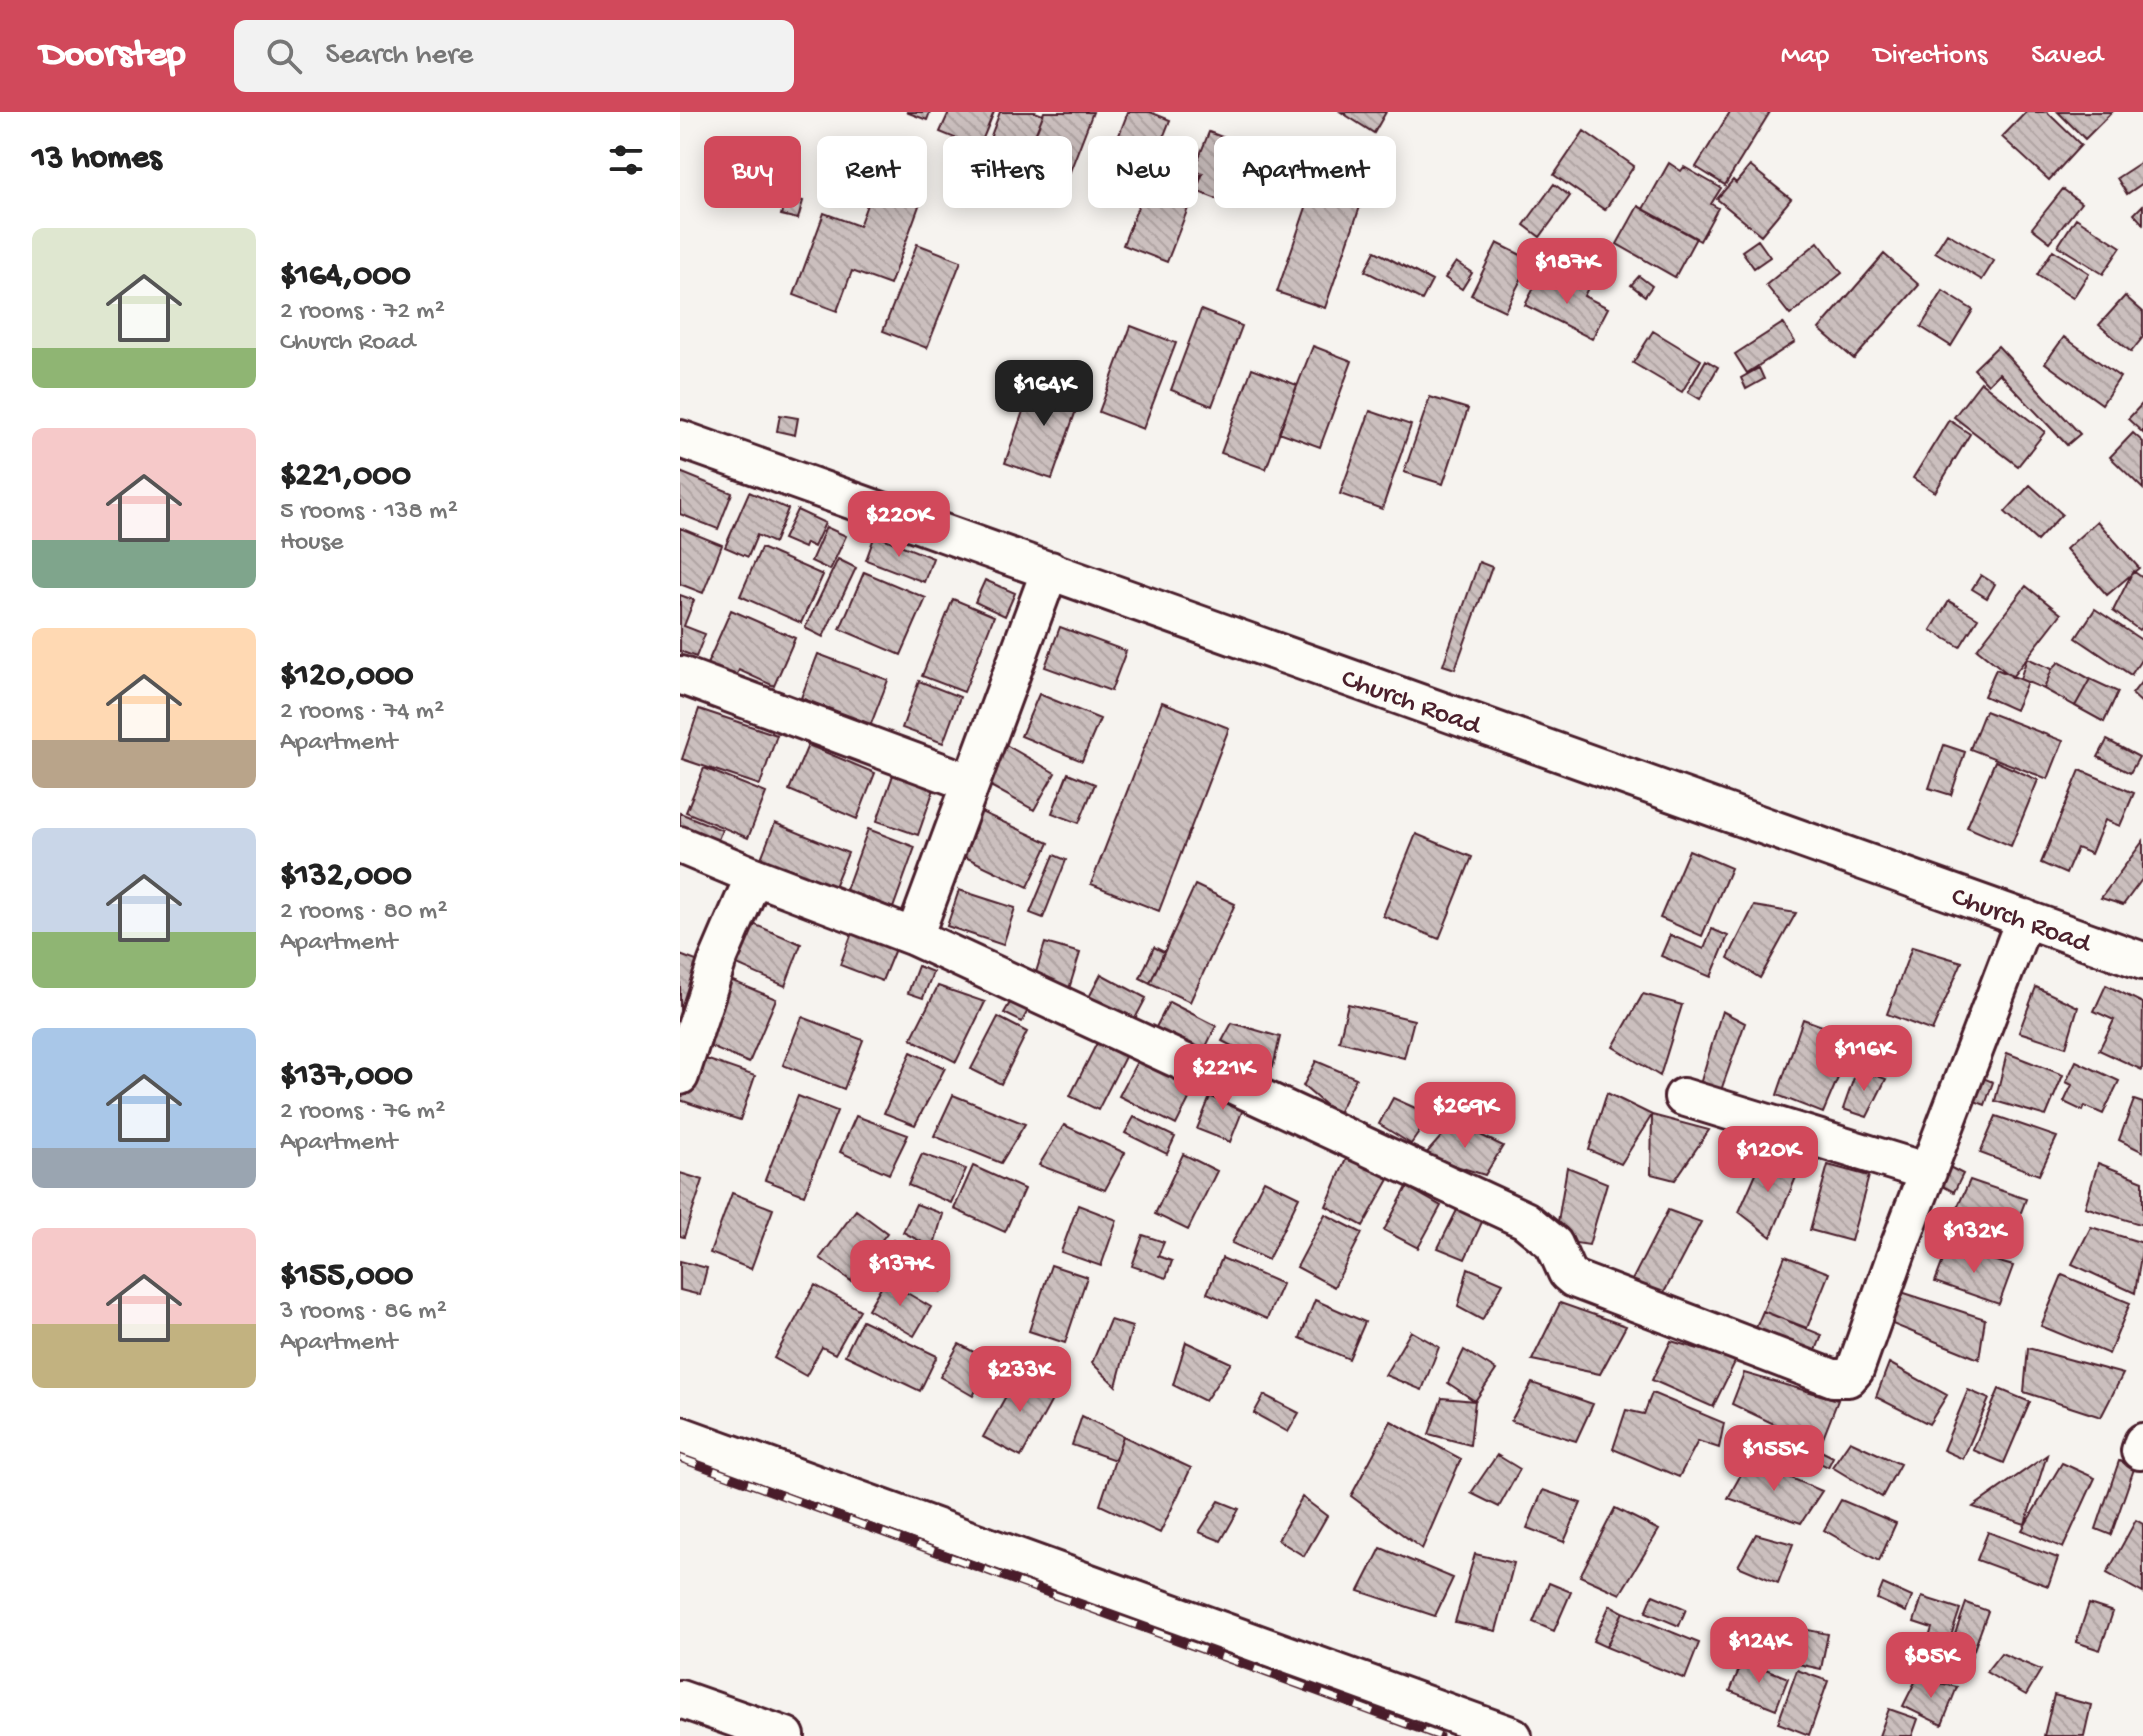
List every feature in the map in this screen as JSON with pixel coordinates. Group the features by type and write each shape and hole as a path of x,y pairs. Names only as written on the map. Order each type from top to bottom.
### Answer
{"street":[{"name":"Church Road","path":"680,439 2143,961"},
{"path":"914,937 1050,570"},
{"path":"680,675 971,783"},
{"path":"680,845 914,937 1525,1220 1554,1244 1567,1273 1574,1279 1833,1378 1848,1378 1855,1370 2025,918"},
{"path":"680,1076 717,962 754,876"},
{"path":"1683,1097 1928,1172"},
{"path":"680,1435 1513,1736"},
{"path":"680,1699 786,1736"}],"building":[{"path":"906,112 930,112 927,120"},
{"path":"949,112 994,112 984,136 950,136 940,132"},
{"path":"1000,112 1035,112 1043,115 1035,136 991,136"},
{"path":"1044,112 1093,112 1072,166 1072,136 1035,136"},
{"path":"1128,112 1150,112 1170,120 1164,136 1119,136"},
{"path":"1341,112 1386,112 1374,133"},
{"path":"1730,112 1770,112 1725,185 1696,167"},
{"path":"2026,112 2047,112 2081,145 2049,180 2002,137"},
{"path":"2058,112 2112,112 2085,139"},
{"path":"1584,131 1634,166 1605,210 1554,175"},
{"path":"1209,132 1220,136 1214,136 1214,198 1198,192 1203,173 1198,171 1198,160"},
{"path":"2143,161 2143,183 2127,194 2117,178"},
{"path":"1669,163 1681,171 1684,167 1721,188 1711,204 1718,208 1700,241 1643,209"},
{"path":"1750,166 1791,199 1761,235 1717,199"},
{"path":"1554,184 1570,196 1540,237 1524,225"},
{"path":"2063,189 2081,203 2050,242 2032,228"},
{"path":"803,201 798,219 781,215 783,208 801,208"},
{"path":"2143,205 2143,224 2134,214"},
{"path":"1638,206 1696,238 1675,277 1617,244"},
{"path":"866,208 918,208 890,285 852,271 837,311 794,295 824,213 859,226"},
{"path":"1137,208 1188,208 1167,262 1123,245"},
{"path":"1306,208 1360,208 1325,308 1277,292"},
{"path":"2076,218 2121,247 2103,274 2058,246"},
{"path":"1947,233 1994,261 1982,280 1935,252"},
{"path":"1758,240 1770,257 1754,268 1742,251"},
{"path":"1818,242 1842,273 1790,315 1766,285"},
{"path":"1497,243 1531,260 1505,311 1471,295"},
{"path":"917,244 961,261 927,348 883,331"},
{"path":"1546,246 1578,263 1567,283 1536,266"},
{"path":"2053,250 2089,273 2073,298 2037,275"},
{"path":"1375,251 1432,281 1422,300 1365,271"},
{"path":"1884,254 1919,285 1854,359 1819,329"},
{"path":"1456,262 1472,273 1462,289 1445,278"},
{"path":"1540,276 1570,291 1575,281 1588,288 1584,296 1608,308 1592,339 1525,305"},
{"path":"1639,276 1652,286 1645,296 1631,285"},
{"path":"1943,291 1973,310 1951,346 1921,327"},
{"path":"2125,296 2143,312 2143,337 2131,352 2099,325"},
{"path":"1201,310 1242,326 1212,406 1171,390"},
{"path":"1783,323 1795,342 1747,373 1735,354"},
{"path":"1131,326 1176,343 1143,429 1099,412"},
{"path":"1653,331 1701,360 1682,392 1633,363"},
{"path":"2064,337 2120,377 2102,404 2045,363"},
{"path":"1313,346 1352,361 1320,447 1279,432"},
{"path":"1998,346 2080,434 2067,445 1999,373 1988,384 1974,369"},
{"path":"1706,360 1718,367 1700,399 1688,392"},
{"path":"1252,368 1297,385 1266,469 1221,453"},
{"path":"1759,368 1764,379 1746,389 1741,378"},
{"path":"1035,377 1082,393 1052,479 1005,463"},
{"path":"1981,382 2045,432 2018,466 1954,417"},
{"path":"1430,397 1468,409 1443,484 1404,472"},
{"path":"2143,405 2143,433 2128,419"},
{"path":"1370,411 1411,425 1382,509 1340,494"},
{"path":"780,415 798,418 795,435 777,431"},
{"path":"1949,420 1970,434 1935,492 1913,478"},
{"path":"2133,433 2143,442 2143,489 2110,457"},
{"path":"680,472 732,493 718,529 680,514"},
{"path":"2030,485 2062,514 2037,541 2005,512"},
{"path":"749,492 788,509 774,543 757,535 748,557 725,547"},
{"path":"797,510 825,523 814,547 806,543 804,548 783,539"},
{"path":"2097,521 2139,568 2107,595 2066,549"},
{"path":"826,527 846,536 830,570 811,561"},
{"path":"680,528 722,545 703,593 680,584"},
{"path":"875,535 933,558 924,582 866,560"},
{"path":"761,548 823,575 801,623 740,596"},
{"path":"838,559 856,568 823,637 805,628"},
{"path":"1479,562 1492,567 1455,669 1443,665"},
{"path":"2133,571 2143,578 2143,625 2139,630 2113,611"},
{"path":"864,572 926,598 901,655 840,629"},
{"path":"1981,575 1995,584 1987,598 1972,589"},
{"path":"985,580 1015,593 1005,616 975,602"},
{"path":"2026,586 2061,614 2012,677 1977,649"},
{"path":"680,595 694,600 684,626 705,634 696,657 680,651"},
{"path":"953,599 994,616 964,692 922,676"},
{"path":"1949,601 1978,618 1960,647 1931,630"},
{"path":"2095,609 2143,641 2143,657 2131,675 2076,638"},
{"path":"731,610 795,638 774,686 739,670 733,683 704,671"},
{"path":"1060,627 1126,651 1111,691 1045,667"},
{"path":"818,654 888,680 871,724 801,698"},
{"path":"2027,658 2052,669 2044,689 2020,679"},
{"path":"2059,662 2090,679 2075,706 2044,689 2052,669"},
{"path":"1996,669 2027,682 2015,710 1984,696"},
{"path":"2090,679 2118,692 2104,722 2075,706"},
{"path":"2143,680 2143,704 2132,694"},
{"path":"919,681 960,697 943,743 902,728"},
{"path":"1039,694 1100,719 1082,761 1021,736"},
{"path":"1162,702 1229,728 1159,911 1091,884"},
{"path":"699,709 777,735 760,785 682,759"},
{"path":"1985,711 2063,741 2048,779 1970,749"},
{"path":"2107,740 2139,757 2130,773 2098,757"},
{"path":"808,745 875,773 857,819 789,790"},
{"path":"1006,745 1055,773 1034,810 985,783"},
{"path":"1944,745 1965,752 1951,795 1929,788"},
{"path":"1995,761 2038,780 2011,846 1967,827"},
{"path":"704,768 766,793 748,838 686,812"},
{"path":"2080,770 2134,793 2120,826 2105,820 2091,854 2077,848 2066,874 2041,863"},
{"path":"1068,773 1095,784 1079,823 1052,813"},
{"path":"893,775 934,789 918,835 877,821"},
{"path":"981,812 1049,843 1028,887 961,855"},
{"path":"680,813 722,830 712,854 680,840"},
{"path":"775,823 848,853 830,896 758,866"},
{"path":"868,829 915,847 893,908 846,890"},
{"path":"1416,834 1472,857 1439,939 1383,916"},
{"path":"2143,841 2143,878 2123,905 2101,898"},
{"path":"1689,850 1731,868 1702,936 1660,918"},
{"path":"1054,855 1066,860 1043,918 1030,913"},
{"path":"1195,885 1235,904 1190,1002 1150,983"},
{"path":"959,890 1015,908 1003,945 947,926"},
{"path":"1754,906 1796,913 1760,978 1728,958"},
{"path":"739,918 801,944 785,986 721,958"},
{"path":"1712,929 1728,936 1711,977 1661,956 1670,935 1704,949"},
{"path":"852,933 895,949 882,981 840,965"},
{"path":"1045,943 1080,953 1068,992 1033,982"},
{"path":"1154,947 1164,952 1150,983 1140,978"},
{"path":"1912,947 1962,962 1932,1031 1887,1014"},
{"path":"680,955 699,962 680,1012"},
{"path":"918,966 933,972 923,998 908,993"},
{"path":"1101,974 1146,998 1130,1028 1085,1005"},
{"path":"728,979 776,999 749,1063 701,1043"},
{"path":"2106,985 2143,1003 2142,1070 2099,1050 2114,1020 2094,1011"},
{"path":"938,986 985,1002 956,1062 911,1039"},
{"path":"2036,987 2078,1007 2066,1047 2019,1032"},
{"path":"1643,994 1682,1005 1660,1076 1613,1047"},
{"path":"1012,999 1029,1008 1022,1022 1004,1013"},
{"path":"1169,1002 1216,1026 1201,1057 1153,1033"},
{"path":"1348,1004 1414,1020 1404,1058 1339,1041"},
{"path":"1722,1011 1745,1023 1720,1093 1698,1091"},
{"path":"802,1017 863,1040 844,1089 783,1065"},
{"path":"998,1017 1027,1032 1001,1084 971,1069"},
{"path":"1803,1019 1855,1038 1823,1113 1777,1095"},
{"path":"1232,1023 1280,1037 1273,1067 1222,1041"},
{"path":"1102,1033 1130,1047 1098,1110 1070,1096"},
{"path":"1143,1050 1199,1079 1176,1125 1119,1096"},
{"path":"911,1052 945,1068 915,1125 884,1113"},
{"path":"2007,1053 2063,1075 2046,1116 1995,1101"},
{"path":"694,1055 755,1076 740,1120 680,1100"},
{"path":"1316,1061 1356,1078 1337,1115 1303,1086"},
{"path":"2076,1061 2119,1081 2103,1114 2085,1106 2083,1111 2064,1102 2072,1085 2066,1082"},
{"path":"1857,1069 1886,1079 1867,1117 1843,1109"},
{"path":"1978,1076 1993,1082 1985,1105 1969,1099"},
{"path":"1216,1082 1249,1094 1230,1142 1197,1129"},
{"path":"1607,1093 1652,1115 1621,1164 1589,1150"},
{"path":"953,1095 1025,1124 1001,1163 934,1136"},
{"path":"798,1096 837,1111 804,1195 765,1180"},
{"path":"1393,1098 1431,1115 1411,1144 1379,1124"},
{"path":"2134,1100 2143,1103 2143,1152 2119,1140"},
{"path":"1652,1115 1709,1130 1675,1180 1651,1174"},
{"path":"856,1116 908,1135 889,1174 840,1152"},
{"path":"1996,1116 2057,1137 2039,1175 1980,1153"},
{"path":"1134,1117 1175,1137 1167,1154 1125,1133"},
{"path":"1454,1122 1503,1146 1485,1175 1424,1156"},
{"path":"1064,1125 1125,1153 1105,1190 1039,1165"},
{"path":"922,1154 966,1169 951,1203 908,1185"},
{"path":"1183,1154 1217,1171 1188,1230 1155,1214"},
{"path":"1763,1157 1799,1170 1771,1237 1739,1212"},
{"path":"1346,1159 1392,1174 1363,1226 1326,1206"},
{"path":"1936,1160 1963,1174 1954,1192 1927,1178"},
{"path":"2098,1163 2143,1181 2143,1225 2085,1207"},
{"path":"1828,1165 1869,1176 1851,1241 1810,1230"},
{"path":"973,1166 1024,1189 1005,1232 954,1209"},
{"path":"1567,1167 1607,1183 1589,1245 1555,1240"},
{"path":"680,1173 703,1180 684,1237 680,1236"},
{"path":"1264,1180 1299,1197 1268,1260 1232,1243"},
{"path":"1970,1180 2026,1199 2008,1246 1950,1223"},
{"path":"1407,1187 1441,1206 1418,1248 1384,1230"},
{"path":"732,1193 773,1209 751,1269 710,1253"},
{"path":"1464,1196 1488,1209 1465,1259 1438,1248"},
{"path":"916,1204 943,1214 933,1248 903,1232"},
{"path":"1078,1205 1117,1220 1101,1266 1061,1252"},
{"path":"856,1210 887,1233 851,1281 820,1258"},
{"path":"1668,1210 1701,1222 1658,1304 1627,1290"},
{"path":"1325,1214 1362,1233 1334,1287 1297,1267"},
{"path":"2091,1227 2143,1243 2135,1293 2072,1264"},
{"path":"1143,1235 1164,1242 1158,1256 1172,1261 1166,1278 1132,1266"},
{"path":"893,1240 912,1248 898,1278 879,1270"},
{"path":"1948,1247 2013,1266 1999,1304 1935,1282"},
{"path":"920,1253 952,1267 941,1292 909,1278"},
{"path":"1785,1256 1829,1273 1807,1328 1763,1311"},
{"path":"1222,1258 1282,1284 1267,1319 1207,1293"},
{"path":"680,1261 707,1268 700,1295 680,1290"},
{"path":"1051,1265 1087,1277 1065,1343 1029,1331"},
{"path":"1468,1268 1503,1283 1482,1320 1458,1307"},
{"path":"2062,1275 2130,1303 2109,1354 2041,1326"},
{"path":"885,1280 931,1307 914,1336 868,1309"},
{"path":"815,1285 860,1310 835,1354 822,1347 806,1376 774,1358"},
{"path":"1892,1289 1985,1319 1979,1359 1880,1319"},
{"path":"1315,1300 1365,1322 1349,1359 1300,1338"},
{"path":"1560,1303 1626,1326 1600,1374 1532,1360"},
{"path":"1763,1311 1822,1335 1813,1358 1753,1335"},
{"path":"862,1320 937,1356 920,1391 845,1355"},
{"path":"1110,1320 1132,1327 1116,1386 1092,1363"},
{"path":"1411,1331 1439,1347 1422,1390 1385,1375"},
{"path":"1671,1341 1736,1360 1713,1407 1652,1380"},
{"path":"1186,1342 1231,1363 1205,1401 1173,1385"},
{"path":"959,1344 992,1362 973,1396 940,1377"},
{"path":"2028,1348 2123,1374 2101,1417 2024,1392"},
{"path":"1464,1350 1496,1370 1475,1401 1448,1383"},
{"path":"1889,1363 1947,1395 1929,1424 1876,1397"},
{"path":"1020,1371 1057,1391 1021,1457 983,1437"},
{"path":"1744,1373 1838,1400 1820,1446 1732,1404"},
{"path":"1532,1383 1593,1404 1576,1441 1511,1421"},
{"path":"1999,1389 2030,1402 2004,1463 1973,1450"},
{"path":"1968,1390 1989,1399 1963,1459 1943,1450"},
{"path":"1652,1393 1724,1423 1719,1448 1698,1441 1679,1477 1613,1449 1626,1410 1644,1414"},
{"path":"1264,1395 1299,1413 1288,1432 1254,1413"},
{"path":"1442,1398 1475,1401 1470,1445 1429,1434"},
{"path":"1082,1416 1123,1436 1115,1460 1072,1445"},
{"path":"1391,1421 1461,1459 1422,1549 1351,1496"},
{"path":"1123,1436 1191,1468 1160,1533 1100,1505"},
{"path":"1850,1441 1900,1464 1882,1497 1832,1467"},
{"path":"1800,1442 1811,1447 1807,1456 1796,1451"},
{"path":"1819,1450 1833,1457 1828,1467 1814,1460"},
{"path":"1497,1455 1520,1469 1499,1507 1471,1493"},
{"path":"2047,1455 2025,1524 1973,1507"},
{"path":"1749,1460 1822,1491 1801,1523 1728,1498"},
{"path":"2119,1461 2135,1466 2111,1535 2096,1529"},
{"path":"2062,1463 2095,1478 2063,1548 2022,1530"},
{"path":"1543,1490 1581,1503 1564,1542 1527,1528"},
{"path":"1302,1497 1327,1516 1304,1556 1278,1540"},
{"path":"1841,1500 1896,1523 1879,1561 1824,1530"},
{"path":"1219,1501 1239,1509 1221,1541 1199,1532"},
{"path":"1615,1508 1659,1530 1620,1594 1580,1576"},
{"path":"2136,1520 2143,1524 2143,1593 2107,1573"},
{"path":"1988,1532 2058,1558 2048,1586 1977,1560"},
{"path":"1756,1534 1793,1544 1778,1583 1738,1566"},
{"path":"1381,1548 1453,1578 1435,1616 1359,1591"},
{"path":"1475,1554 1514,1563 1496,1631 1455,1622"},
{"path":"1549,1583 1571,1592 1554,1631 1533,1622"},
{"path":"1883,1584 1912,1597 1906,1612 1877,1599"},
{"path":"1653,1595 1686,1609 1679,1626 1646,1612"},
{"path":"1922,1597 1960,1609 1946,1651 1927,1644 1932,1628 1914,1622"},
{"path":"1966,1603 1988,1611 1968,1666 1946,1659"},
{"path":"2089,1604 2113,1612 2100,1650 2076,1642"},
{"path":"1610,1605 1623,1612 1606,1647 1593,1641"},
{"path":"1623,1612 1699,1643 1685,1679 1606,1647"},
{"path":"1778,1624 1828,1634 1821,1669 1771,1658"},
{"path":"2001,1653 2041,1670 2026,1695 1986,1672"},
{"path":"1743,1660 1788,1678 1776,1709 1730,1691"},
{"path":"1797,1670 1828,1681 1809,1735 1778,1723"},
{"path":"1917,1678 1957,1687 1942,1725 1903,1706"},
{"path":"2054,1695 2091,1705 2084,1736 2044,1736"},
{"path":"1889,1709 1918,1719 1912,1736 1879,1736"}],"railway":[{"path":"680,1458 1439,1736"}]}
